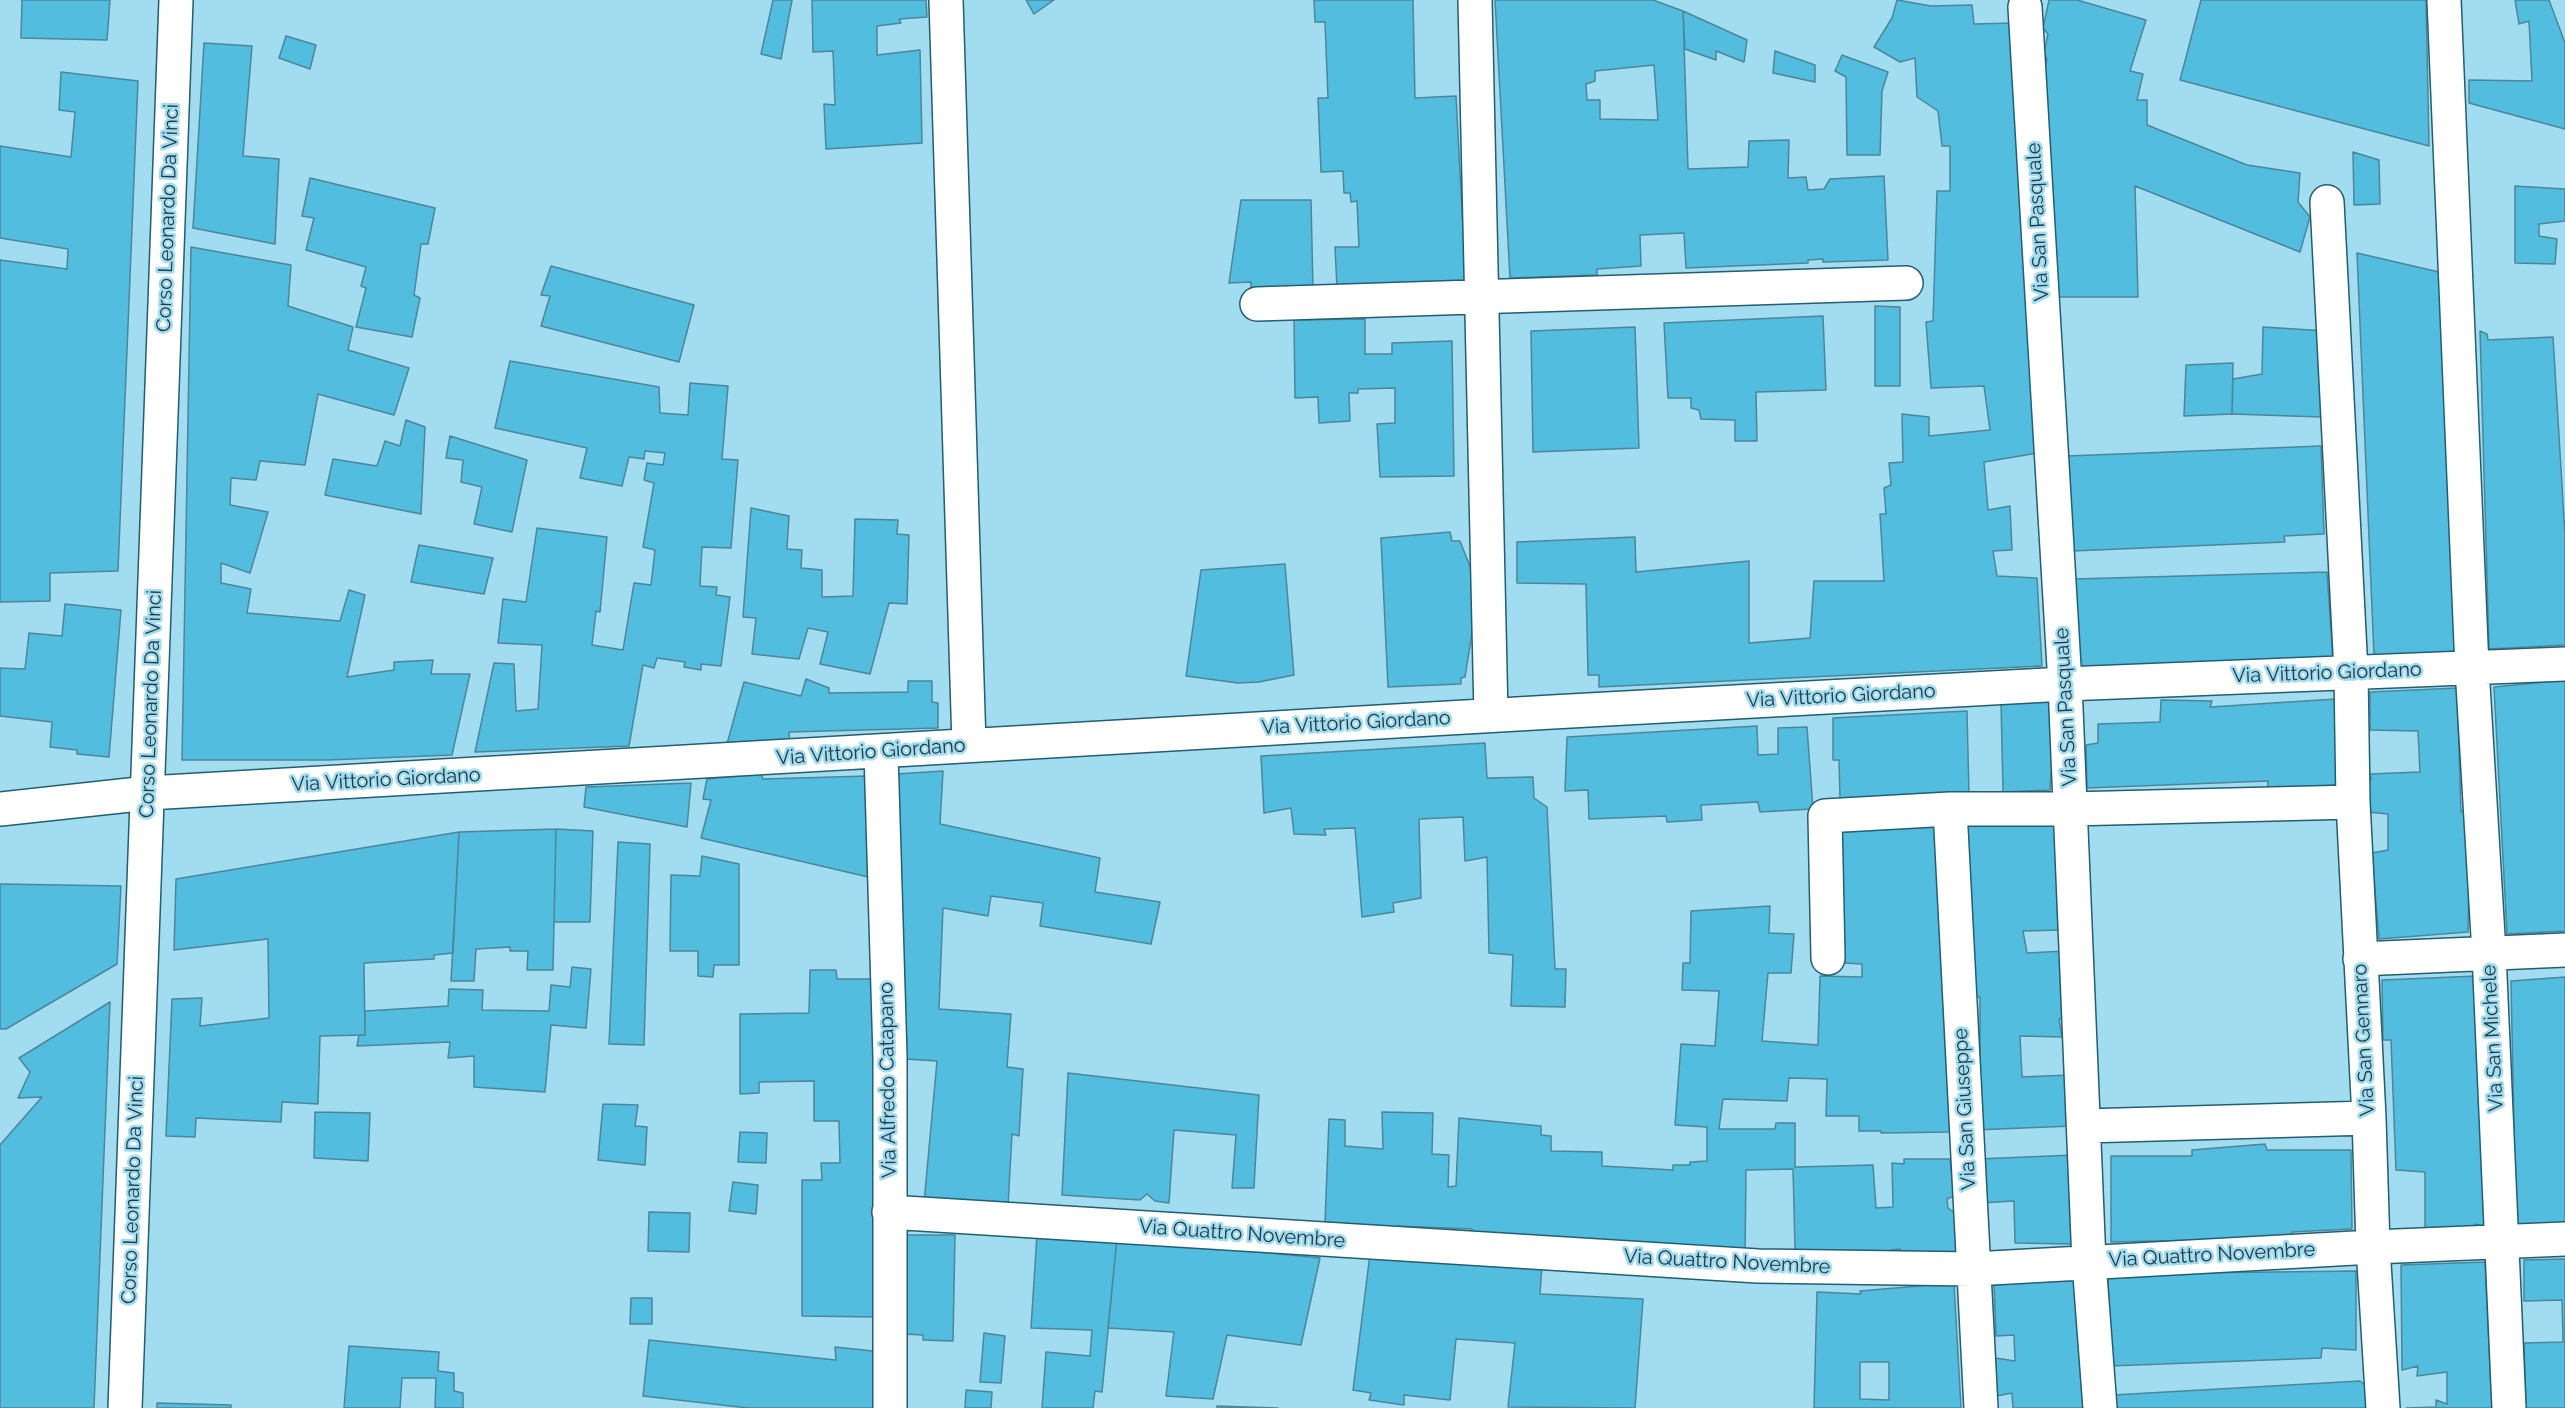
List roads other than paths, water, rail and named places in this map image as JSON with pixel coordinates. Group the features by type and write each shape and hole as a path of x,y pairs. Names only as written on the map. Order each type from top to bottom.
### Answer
{"street":[{"name":"Corso Leonardo Da Vinci","path":"126,1408 176,0"},
{"path":"946,0 969,746"},
{"path":"1475,0 1491,715"},
{"name":"Via San Michele","path":"2444,0 2472,668 2489,953 2509,1408"},
{"name":"Via San Pasquale","path":"2025,7 2066,684 2089,1262 2100,1408"},
{"name":"Via San Gennaro","path":"2327,202 2351,672 2353,802 2373,1247 2383,1408"},
{"path":"1257,304 1906,283"},
{"name":"Via Vittorio Giordano","path":"0,809 148,793 1491,715 2066,684 2565,664"},
{"name":"Via Alfredo Catapano","path":"881,752 890,1057 891,1408"},
{"path":"1828,958 1825,816 1950,809 2070,809 2353,802"},
{"name":"Via San Giuseppe","path":"1950,809 1981,1408"},
{"path":"2360,959 2565,950"},
{"path":"2084,1126 2369,1118"},
{"name":"Via Quattro Novembre","path":"889,1212 1746,1265 1973,1269 2565,1239"}]}
